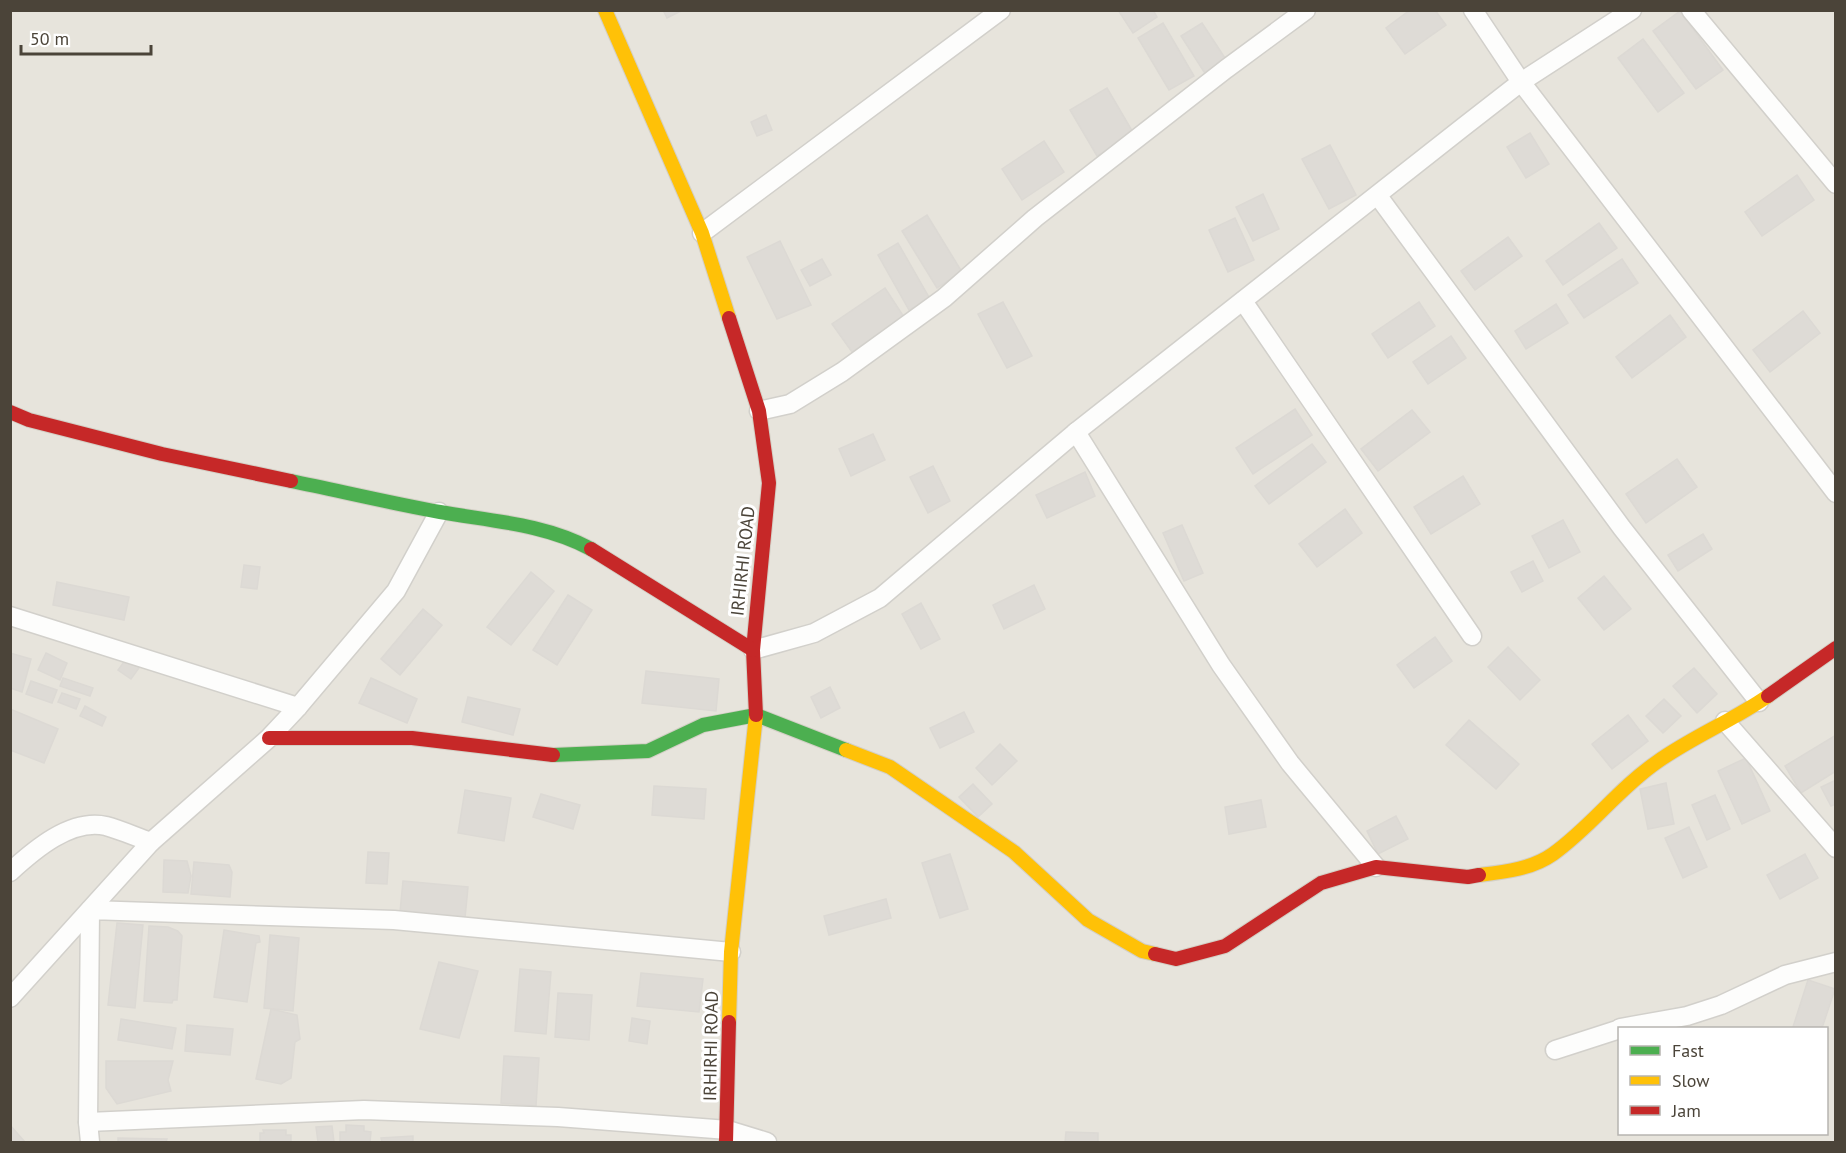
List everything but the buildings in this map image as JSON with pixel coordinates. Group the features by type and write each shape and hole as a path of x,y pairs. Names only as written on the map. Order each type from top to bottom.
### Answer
{"street":[{"name":"IRHIRHI ROAD","path":"604,10 702,233 759,411 769,483 753,650 756,715 731,952 727,1136"},
{"path":"702,233 1001,10"},
{"path":"759,411 790,404 842,372 944,298 1035,218 1226,69 1306,10"},
{"path":"1473,10 1521,82 1836,493"},
{"path":"10,412 29,420 162,454 439,512 520,525 576,541 619,564 753,650 814,633 880,598 1076,432 1521,82 1632,10"},
{"path":"1691,10 1836,184"},
{"path":"1378,196 1622,528 1759,702"},
{"path":"1243,301 1472,636"},
{"path":"1076,432 1221,665 1290,763 1376,867"},
{"path":"10,998 151,842 269,738 298,708 396,591 439,512"},
{"path":"10,616 298,708"},
{"path":"269,738 412,738 553,755 606,754 648,751 703,725 756,715 890,767 1014,852 1088,920 1142,951 1176,959 1225,946 1321,883 1376,867 1468,877 1516,870 1552,855 1588,824 1622,788 1658,761 1759,702 1836,648"},
{"path":"1725,721 1836,848"},
{"path":"10,872 54,838 75,828 104,825 151,842"},
{"path":"90,910 394,920 731,952"},
{"path":"90,910 88,1122 90,1143"},
{"path":"1630,1027 1687,1016 1721,1005 1785,975 1836,962"},
{"path":"1555,1050 1618,1030"},
{"path":"88,1122 364,1110 558,1117 727,1136 767,1143"}],"shaded area":[{"path":"10,11 1835,11 1835,1142 11,1142"}],"traffic: fast":[{"path":"291,481 536,529 591,549"},
{"path":"553,755 648,751 703,725 756,715 846,750"}],"traffic: slow":[{"path":"605,10 702,233 729,318"},
{"path":"1479,875 1518,869 1545,859 1580,832 1630,784 1657,762 1768,696"},
{"path":"729,1022 731,952 756,715"},
{"path":"846,750 890,767 1014,852 1088,920 1142,951 1155,954"}],"traffic: jam":[{"path":"729,318 759,411 769,483 753,650 756,715"},
{"path":"10,412 29,420 162,454 291,481"},
{"path":"591,549 753,650"},
{"path":"1768,696 1836,648"},
{"path":"269,738 412,738 553,755"},
{"path":"1155,954 1176,959 1225,946 1321,883 1376,867 1468,877 1479,875"},
{"path":"726,1142 729,1022"}]}
